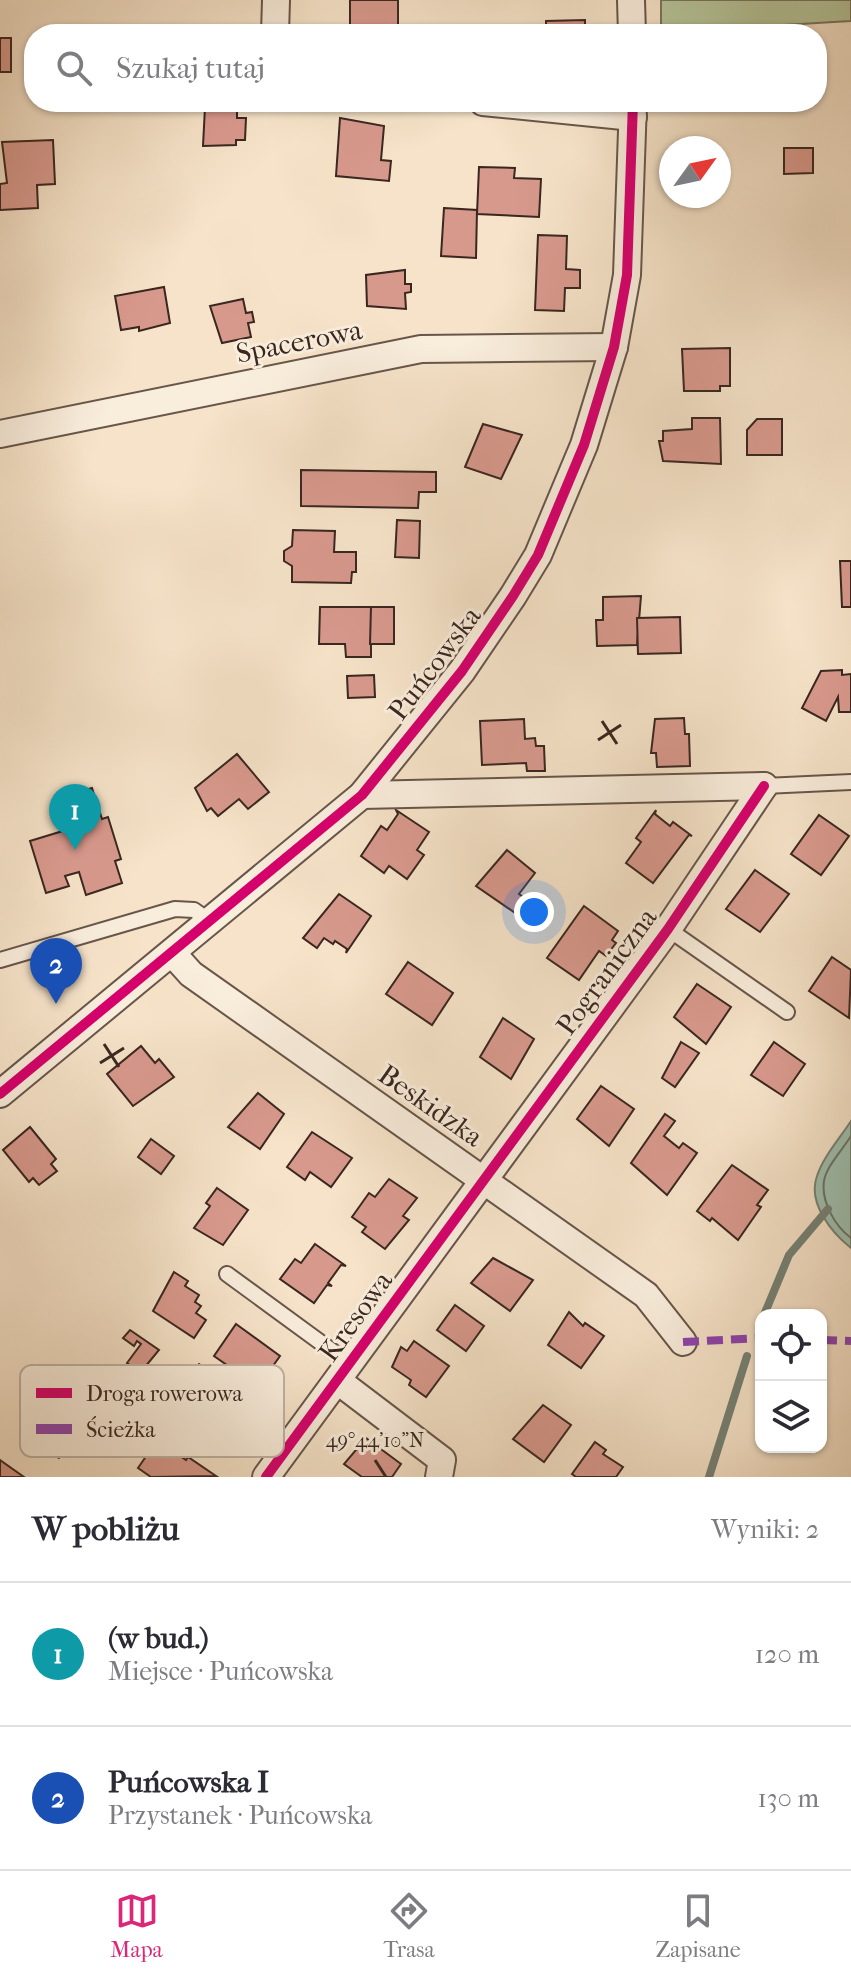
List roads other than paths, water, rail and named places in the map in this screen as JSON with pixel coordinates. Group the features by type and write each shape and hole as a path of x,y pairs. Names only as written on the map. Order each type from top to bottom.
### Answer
{"street":[{"path":"275,24 276,0"},
{"path":"631,0 632,24"},
{"name":"Puńcowska","path":"0,1094 362,795 462,671 538,555 584,445 614,347 627,275 633,112"},
{"name":"Spacerowa","path":"0,434 421,349 614,347"},
{"path":"362,795 764,786"},
{"name":"Pograniczna","path":"482,1181 668,929 764,786"},
{"name":"Beskidzka","path":"173,954 191,974 646,1295 683,1342"},
{"name":"Kresowa","path":"284,1453 482,1181"},
{"name":"Kresowa","path":"344,1372 442,1460 439,1477"},
{"name":"Kresowa","path":"266,1477 281,1457"}],"lane":[{"path":"764,786 851,782"},
{"path":"0,960 175,909 194,910 211,922"},
{"name":"Pograniczna","path":"668,929 787,1012"},
{"path":"227,1274 344,1372"}],"water":[{"path":"851,1121 851,1248 823,1216 815,1197 815,1186 823,1162"}],"waterway":[{"path":"766,1309 789,1255 828,1209"},
{"path":"709,1477 747,1356"}],"place":[{"name":"(w bud.)","path":"75,850"},
{"name":"Puńcowska I","path":"56,1004"}]}
